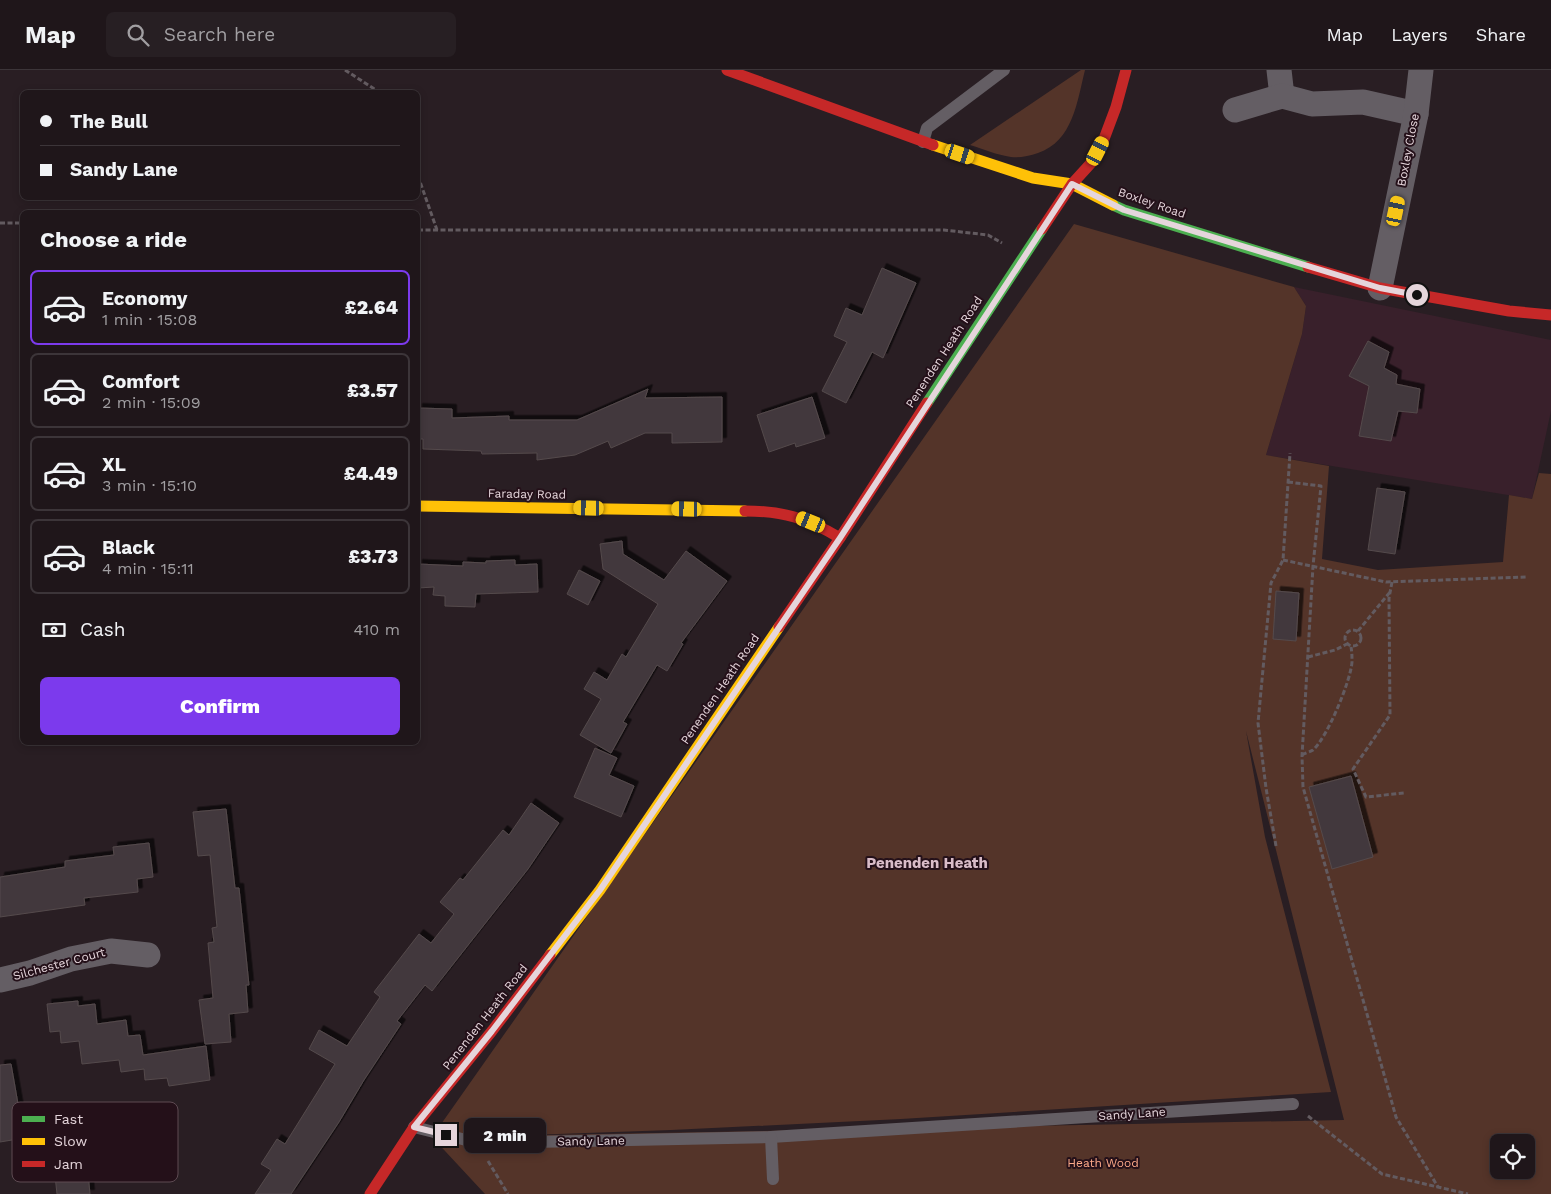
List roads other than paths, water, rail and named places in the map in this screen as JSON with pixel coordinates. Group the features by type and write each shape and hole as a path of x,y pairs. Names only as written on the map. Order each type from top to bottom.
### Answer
{"street":[{"name":"Boxley Road","path":"727,70 923,142 1033,178 1072,184 1124,210 1380,288 1509,311 1551,315"},
{"name":"Penenden Heath Road","path":"370,1194 414,1127 492,1031 600,890 840,538 1072,184 1092,162 1104,139 1116,107 1126,70"},
{"path":"1279,70 1282,96"},
{"name":"Boxley Close","path":"1380,288 1416,114 1421,70"},
{"path":"1235,110 1282,96 1312,104 1363,102 1416,114"},
{"name":"Faraday Road","path":"420,506 770,510 822,526 840,538"},
{"name":"Silchester Court","path":"0,980 30,973 71,959 111,951 148,955"}],"lane":[{"path":"923,142 927,128 1004,70"},
{"name":"Sandy Lane","path":"414,1127 478,1143 771,1137 1292,1104"},
{"path":"771,1137 773,1179"}],"district":[{"name":"Penenden Heath","path":"927,863"}],"park label":[{"name":"Heath Wood","path":"1103,1163"}]}
